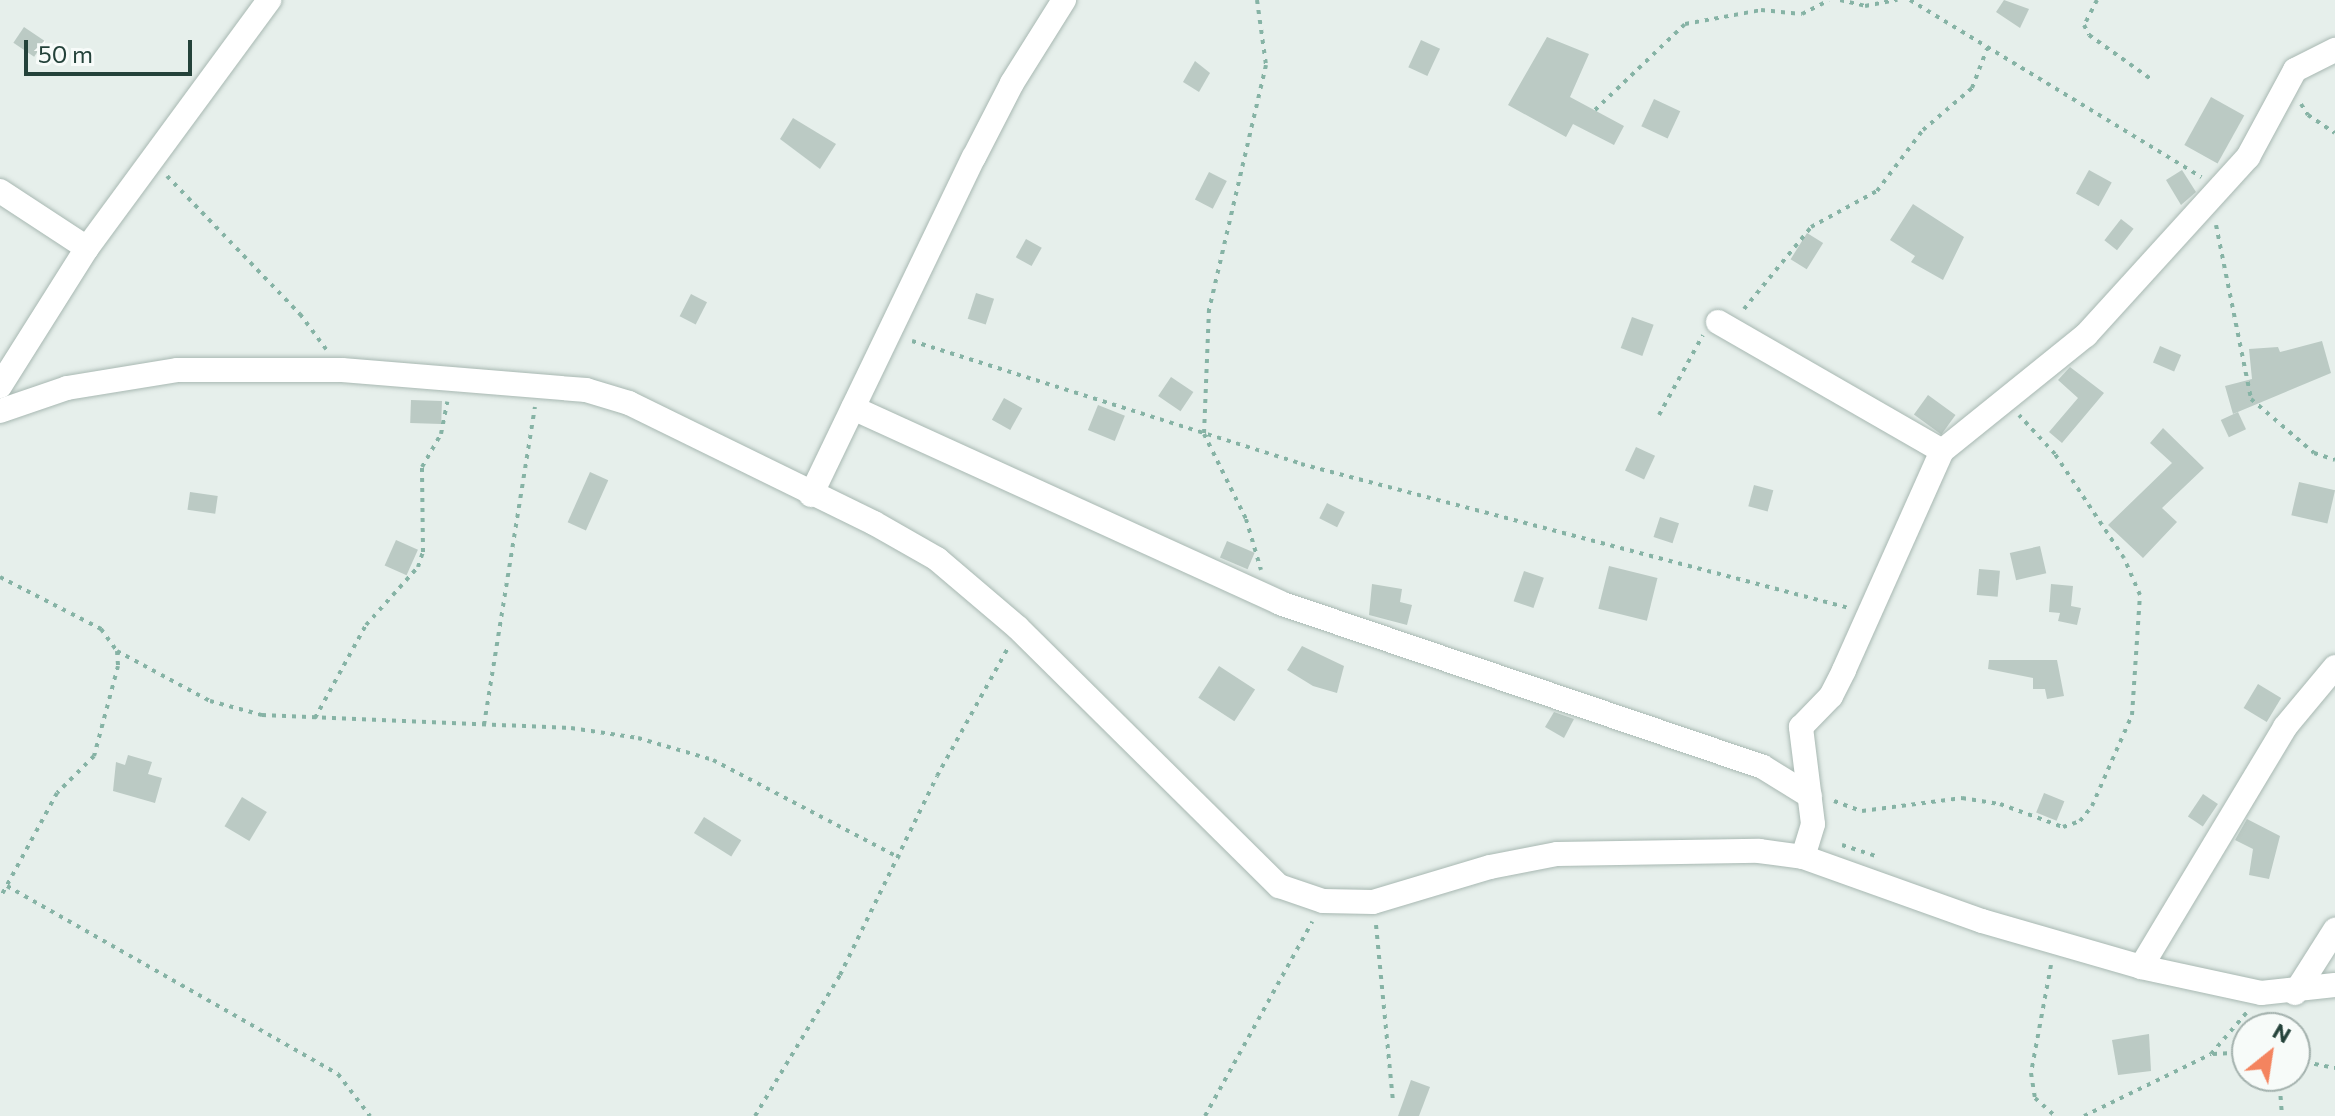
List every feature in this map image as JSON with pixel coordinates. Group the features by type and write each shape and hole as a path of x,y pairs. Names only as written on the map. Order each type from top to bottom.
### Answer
{"street":[{"path":"0,386 87,248 269,0"},
{"path":"811,495 887,331 1012,83 1064,0"},
{"path":"1805,851 1813,824 1801,727 1831,696 1942,451 2086,335 2248,157 2289,82 2307,60 2335,50"},
{"path":"0,191 87,248"},
{"path":"1718,322 1942,451"},
{"path":"0,411 67,388 177,370 342,370 586,390 629,403 811,495 874,523 937,559 1018,628 1141,746 1248,862 1279,886 1323,901 1373,902 1490,867 1557,854 1805,851 1982,921 2055,939 2141,967 2261,993 2295,993 2335,985"},
{"path":"853,408 1280,603 1763,767 1809,791"},
{"path":"2141,967 2285,727 2335,667"},
{"path":"2295,993 2335,930"}],"path":[{"path":"1257,0 1266,65 1209,309 1204,434 1246,519 1262,575 1280,603"},
{"path":"1595,110 1685,24 1761,10 1802,14 1829,0"},
{"path":"1840,0 1865,6 1897,0"},
{"path":"1910,0 2199,175 2214,194 2216,233 2251,399 2314,453 2335,460"},
{"path":"2097,0 2084,25 2089,35 2151,79"},
{"path":"1659,415 1696,342 1718,322 1755,300 1811,227 1877,191 1923,130 1972,88 1987,49"},
{"path":"2289,82 2308,115 2335,133"},
{"path":"149,162 189,194 300,314 342,370"},
{"path":"887,331 956,359 1204,434 1867,613"},
{"path":"315,718 366,625 418,567 423,552 422,467 441,434 449,377"},
{"path":"484,725 539,384"},
{"path":"1809,791 1862,811 1962,798 2000,804 2063,827 2080,821 2092,806 2132,715 2140,595 2124,558 2055,454 2003,399"},
{"path":"0,577 101,629 117,651 232,709 315,718 571,728 638,738 713,760 900,858"},
{"path":"755,1116 840,975 900,858 937,776 1018,628"},
{"path":"0,898 57,793 100,743 115,686 117,651"},
{"path":"1805,851 1844,845 1884,859"},
{"path":"7,886 338,1074 370,1116"},
{"path":"1205,1116 1323,901"},
{"path":"1373,902 1393,1103"},
{"path":"2055,939 2031,1073 2035,1098 2055,1116"},
{"path":"2211,1054 2261,993"},
{"path":"2084,1116 2211,1054 2231,1053"},
{"path":"2311,1063 2335,1068"},
{"path":"2280,1092 2282,1116"}],"building":[{"path":"2004,0 2029,9 2020,28 1996,12"},
{"path":"24,27 45,41 34,57 13,43"},
{"path":"1547,37 1589,54 1570,97 1624,126 1614,145 1573,124 1566,137 1508,105"},
{"path":"1421,40 1440,49 1427,76 1408,67"},
{"path":"1195,61 1210,73 1199,92 1183,82"},
{"path":"2211,97 2244,115 2218,164 2184,145"},
{"path":"1654,99 1680,111 1668,138 1641,126"},
{"path":"793,118 836,144 820,169 780,139"},
{"path":"2089,170 2112,183 2099,206 2076,194"},
{"path":"2182,170 2196,192 2181,205 2166,180"},
{"path":"1209,172 1227,181 1213,209 1195,200"},
{"path":"1913,204 1964,237 1943,280 1911,262 1915,256 1890,240"},
{"path":"2121,219 2134,229 2117,250 2104,240"},
{"path":"1807,233 1823,243 1807,269 1791,259"},
{"path":"1026,239 1042,248 1032,266 1016,257"},
{"path":"976,293 994,299 986,325 968,319"},
{"path":"691,294 707,302 696,324 680,316"},
{"path":"1632,317 1654,325 1642,356 1621,348"},
{"path":"2322,341 2331,373 2233,414 2225,386 2252,379 2249,349 2278,347 2280,352"},
{"path":"2160,346 2181,355 2174,372 2153,363"},
{"path":"2070,367 2104,393 2062,443 2049,432 2078,398 2058,380"},
{"path":"1171,377 1193,392 1181,411 1158,396"},
{"path":"1928,395 1956,415 1941,434 1914,414"},
{"path":"1004,398 1022,408 1010,430 992,420"},
{"path":"411,400 442,401 441,424 410,423"},
{"path":"1098,405 1125,416 1115,441 1088,430"},
{"path":"2238,412 2246,429 2229,437 2221,420"},
{"path":"2163,428 2204,468 2162,508 2177,522 2143,558 2108,525 2172,463 2150,443"},
{"path":"1636,447 1655,456 1644,479 1625,471"},
{"path":"590,472 608,480 586,530 568,522"},
{"path":"2299,482 2335,490 2327,523 2291,515"},
{"path":"1754,485 1773,490 1768,511 1748,506"},
{"path":"190,492 218,496 215,514 187,510"},
{"path":"1327,503 1345,512 1337,527 1319,518"},
{"path":"1660,517 1679,523 1673,543 1654,537"},
{"path":"396,540 418,550 407,575 385,566"},
{"path":"1227,541 1255,553 1248,569 1220,558"},
{"path":"2040,546 2046,573 2016,580 2010,553"},
{"path":"1609,566 1658,578 1647,621 1598,609"},
{"path":"1979,569 2000,571 1998,597 1977,595"},
{"path":"1524,571 1544,578 1533,608 1514,601"},
{"path":"1372,584 1402,589 1400,602 1412,605 1407,625 1369,615"},
{"path":"2051,584 2073,586 2071,606 2081,608 2077,625 2058,621 2060,613 2049,612"},
{"path":"1302,646 1344,666 1337,693 1313,686 1287,670"},
{"path":"1989,660 2057,660 2064,696 2047,699 2045,689 2033,689 2033,678 1988,669"},
{"path":"1219,666 1255,689 1234,721 1198,698"},
{"path":"2258,684 2281,698 2267,722 2244,708"},
{"path":"1554,712 1574,719 1564,738 1545,727"},
{"path":"128,755 152,762 148,774 162,778 155,803 113,791 116,762 125,765"},
{"path":"2044,793 2064,801 2057,821 2036,812"},
{"path":"2203,794 2218,804 2203,826 2188,816"},
{"path":"242,797 267,812 249,841 224,826"},
{"path":"704,817 741,840 731,856 694,833"},
{"path":"2247,819 2280,836 2269,879 2249,875 2253,849 2235,840"},
{"path":"2149,1034 2151,1071 2118,1075 2112,1040"},
{"path":"1411,1080 1430,1087 1419,1116 1398,1116"}]}
